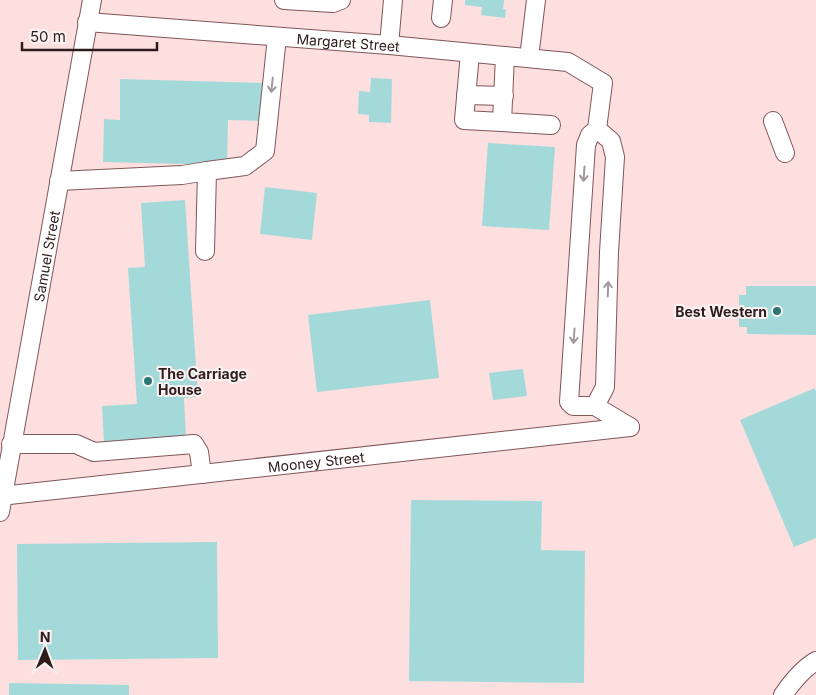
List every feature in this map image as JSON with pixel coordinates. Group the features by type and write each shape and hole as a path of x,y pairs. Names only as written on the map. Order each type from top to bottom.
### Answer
{"street":[{"name":"Samuel Street","path":"1,502 92,0"},
{"path":"284,0 333,3 341,0"},
{"path":"389,45 393,0"},
{"path":"441,18 443,0"},
{"path":"529,58 536,0"},
{"name":"Margaret Street","path":"87,22 389,45 568,62 604,83 597,129"},
{"path":"59,181 182,175 245,166 265,151 277,37"},
{"path":"470,53 464,120 551,125"},
{"path":"502,122 505,56"},
{"path":"466,95 504,96"},
{"path":"773,121 785,153"},
{"path":"597,129 611,141 615,157 609,252 605,386 596,406 573,406 570,402 586,145 590,135 597,129"},
{"path":"205,251 207,171"},
{"name":"Mooney Street","path":"1,502 202,474 630,427 596,406"},
{"path":"11,444 76,444 94,452 194,444 199,452 202,474"},
{"path":"783,695 792,682 809,665 816,661"}],"building":[{"path":"465,0 504,0 505,18 481,15 482,7 465,5"},
{"path":"371,78 392,79 391,123 369,122 369,115 358,114 359,91 370,92"},
{"path":"120,79 265,83 264,121 228,120 227,165 103,162 104,119 120,120"},
{"path":"488,143 555,147 549,230 482,226"},
{"path":"265,187 317,193 312,240 260,234"},
{"path":"185,200 198,397 184,398 186,438 104,443 102,406 137,404 128,268 145,267 141,203"},
{"name":"Best Western","path":"746,286 816,286 816,335 747,334 747,327 739,327 739,295 746,295"},
{"path":"430,300 439,378 317,392 308,315"},
{"path":"523,369 527,396 493,400 489,373"},
{"path":"815,388 816,538 794,547 740,420"},
{"path":"411,500 542,501 541,550 585,551 584,683 409,681"},
{"path":"217,542 218,658 18,660 17,544"},
{"path":"9,683 129,685 129,695 9,695"}],"place":[{"name":"Best Western","path":"777,311"},
{"name":"The Carriage House","path":"148,381"}]}
